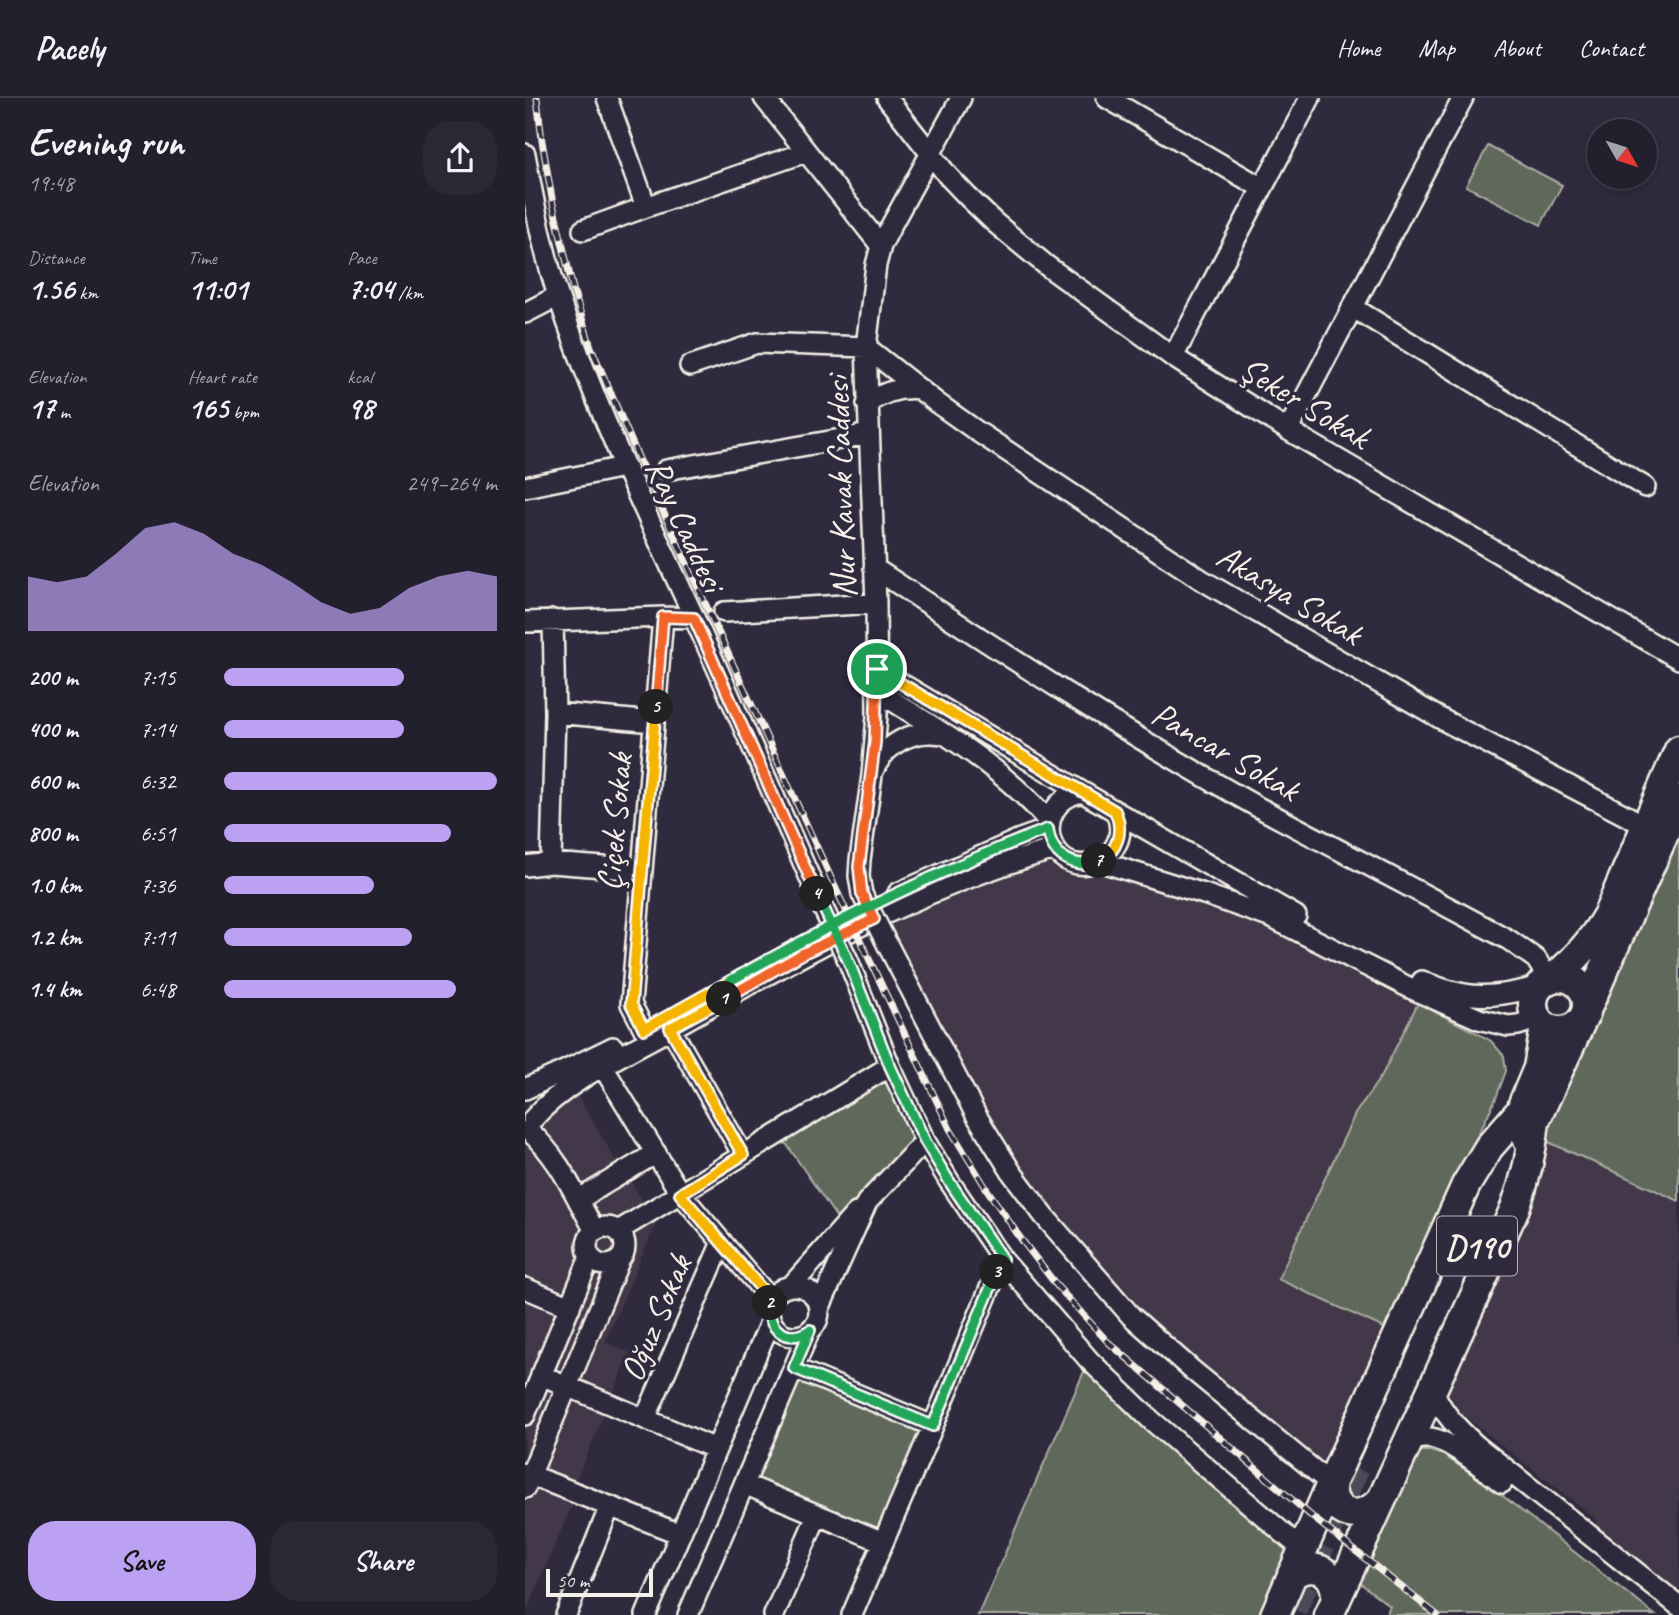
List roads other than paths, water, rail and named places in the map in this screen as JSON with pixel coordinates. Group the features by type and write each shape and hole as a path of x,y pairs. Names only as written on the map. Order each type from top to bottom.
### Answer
{"highway":[{"path":"1548,981 1566,978 1577,982 1584,991 1584,1015 1572,1029 1561,1031 1541,1023 1533,1008 1536,990 1583,951 1599,930 1679,750"},
{"name":"D190","path":"1365,1468 1526,1118 1584,1015 1679,800"},
{"name":"D190","path":"1526,1118 1538,1068 1541,1023"},
{"path":"1286,1613 1298,1562 1466,1185 1489,1147 1526,1118 1532,1146 1515,1208 1333,1607"},
{"path":"1331,1484 1334,1502 1348,1513 1366,1513 1381,1500"},
{"path":"1298,1562 1307,1568 1323,1571 1333,1582 1336,1589 1333,1607"}],"street":[{"path":"607,98 646,207"},
{"path":"764,98 881,246"},
{"name":"Şeker Sokak","path":"887,98 968,197 1019,244 1173,357 1287,430 1679,659"},
{"name":"Nur Kavak Caddesi","path":"874,919 862,894 859,876 872,775 877,691 866,347 876,265 881,246 961,98"},
{"path":"1107,98 1262,188"},
{"path":"1173,357 1310,98"},
{"path":"1287,430 1463,98"},
{"path":"583,230 806,152"},
{"name":"Ray Caddesi","path":"525,154 535,208 558,296 579,356 624,467 848,960 890,1066 925,1141 1002,1259 1089,1360 1298,1562"},
{"path":"525,313 558,296"},
{"path":"1352,307 1645,487"},
{"path":"690,366 757,343 866,347"},
{"name":"Akasya Sokak","path":"866,347 919,389 1033,470 1202,580 1445,721 1646,827"},
{"path":"867,404 891,390 919,389"},
{"path":"666,470 869,434"},
{"path":"525,487 624,467"},
{"name":"Pancar Sokak","path":"874,568 1007,657 1169,755 1255,805 1509,940 1536,959 1548,981"},
{"path":"724,612 876,603"},
{"name":"Çiçek Sokak","path":"644,1029 631,1004 663,617"},
{"path":"525,622 694,618"},
{"path":"551,863 555,713 553,620"},
{"path":"877,669 1278,907 1414,977 1443,990 1483,997 1507,994 1548,981"},
{"path":"877,691 995,769 1034,804 1049,826"},
{"path":"555,713 655,722"},
{"path":"872,775 884,753 906,737 918,733 945,734"},
{"path":"1084,793 1061,801 1053,811 1049,836 1064,859 1084,864 1098,862 1272,918 1410,988 1479,1019 1508,1026 1541,1023"},
{"path":"1098,862 1109,854 1117,843 1120,830 1115,811"},
{"path":"525,1089 581,1063 799,942 897,894 1049,826"},
{"path":"529,1127 551,1101 603,1067 804,953 902,905 976,874 1055,849"},
{"path":"525,866 551,863 642,870"},
{"path":"874,919 976,1115 1012,1173 1045,1217 1131,1316 1331,1484"},
{"path":"670,1028 743,1155"},
{"path":"618,1231 890,1066"},
{"path":"603,1067 680,1194 771,1300"},
{"path":"525,1096 533,1108 529,1127"},
{"path":"529,1127 556,1160 595,1231"},
{"path":"792,1286 925,1141"},
{"path":"578,1200 656,1153"},
{"path":"688,1615 867,1202"},
{"path":"619,1261 604,1266 590,1257 587,1243 595,1231 608,1227 618,1231 626,1245 624,1255 619,1261 527,1478 610,1506 680,1534"},
{"name":"Oğuz Sokak","path":"645,1419 722,1242"},
{"path":"525,1415 590,1257"},
{"path":"852,1615 1002,1259"},
{"path":"810,1330 801,1335 786,1335 776,1329 769,1310 771,1300 777,1292 792,1286 802,1286 817,1300 819,1309"},
{"path":"525,1288 570,1307"},
{"path":"646,1615 771,1320"},
{"path":"794,1368 933,1426"},
{"path":"541,1375 716,1449"},
{"path":"1432,1388 1442,1410 1477,1446 1679,1606"},
{"path":"1407,1442 1432,1438 1448,1444 1495,1477 1671,1615"},
{"path":"744,1484 883,1542"},
{"path":"566,1615 610,1506"},
{"path":"774,1615 817,1515"}],"tunnel":[{"path":"1293,1609 1357,1464"}],"railway":[{"path":"537,98 553,204 573,289 591,347 639,459 842,902 950,1129 1021,1239 1057,1286 1107,1341 1316,1520 1437,1615"}]}
